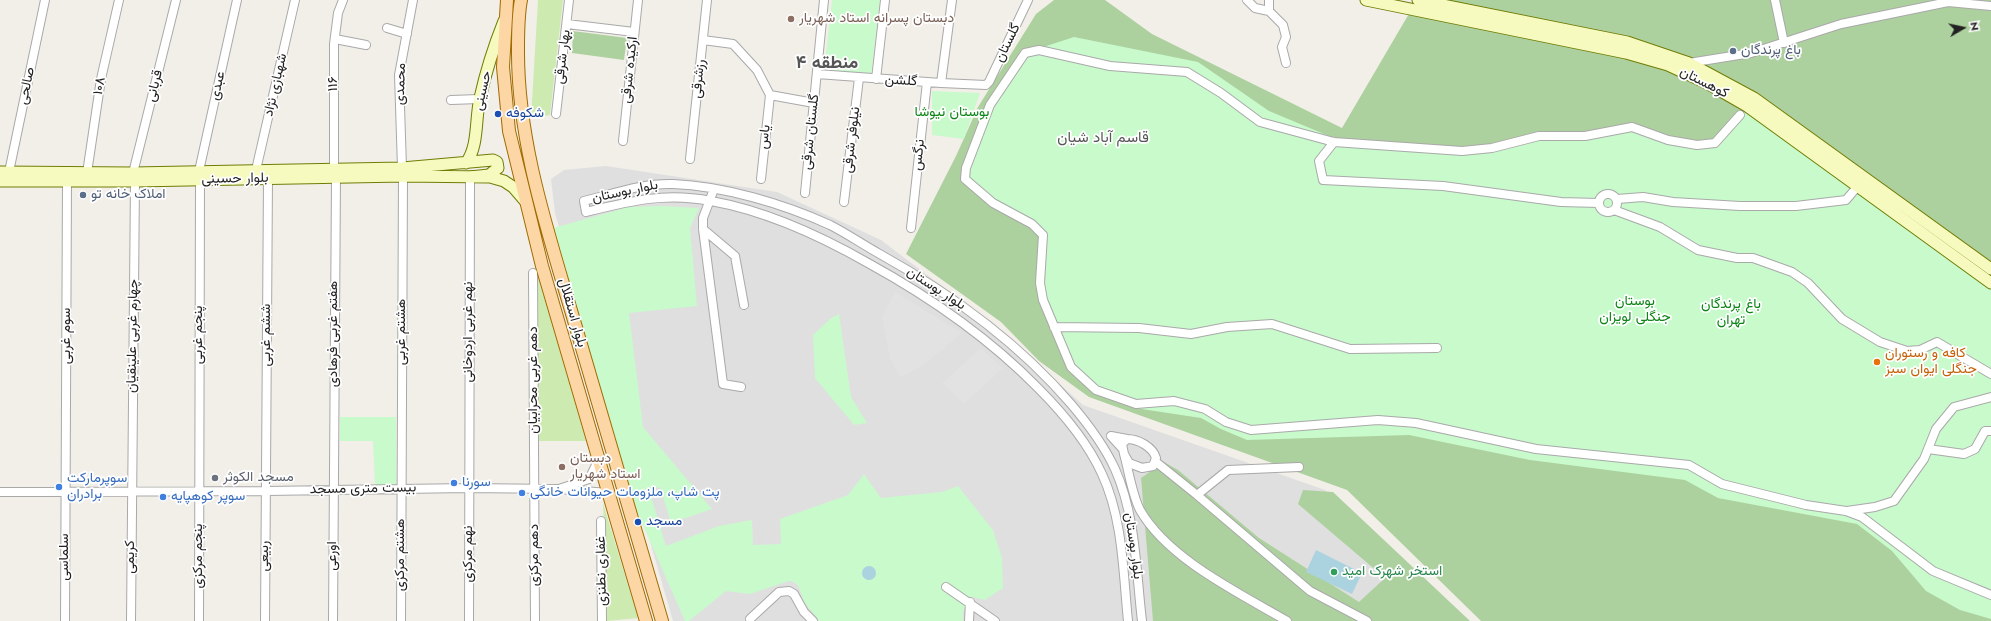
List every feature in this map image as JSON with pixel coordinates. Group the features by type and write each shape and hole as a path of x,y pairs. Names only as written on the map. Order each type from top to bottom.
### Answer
{"main road":[{"name":"بلوار استقلال","path":"507,0 503,67 509,131 542,266 646,621"},
{"name":"بلوار استقلال","path":"521,0 518,15 518,62 521,111 524,128 550,237 662,621"},
{"name":"کوهستان","path":"1366,0 1627,42 1689,63 1754,98 1991,269"},
{"name":"کوهستان","path":"1418,0 1458,14 1626,53 1668,65 1707,83 1747,106 1991,283"},
{"name":"حسینی","path":"466,163 471,157 480,99 492,53 505,19"},
{"path":"509,131 524,128"},
{"name":"بلوار حسینی","path":"0,181 67,181 199,175 256,170 335,173 403,172 470,177 492,174 499,165 493,160 403,172"},
{"name":"بلوار حسینی","path":"4,172 87,173 134,177"},
{"name":"بلوار حسینی","path":"199,175 268,178 335,173"},
{"path":"470,177 490,177 504,181 513,187 526,202"}],"street":[{"name":"صالحی","path":"4,172 45,0"},
{"name":"۱۰۸","path":"87,173 101,79 119,0"},
{"name":"قربانی","path":"134,177 176,0"},
{"name":"عبدی","path":"199,175 236,0"},
{"name":"شهبازی نژاد","path":"256,170 295,0"},
{"name":"۱۱۶","path":"335,173 335,39 338,13 343,0"},
{"name":"محمدی","path":"403,172 399,75 413,0"},
{"name":"بهار شرقی","path":"556,114 570,0"},
{"name":"ارکیده شرقی","path":"623,141 638,0"},
{"name":"رزشرقی","path":"690,159 707,0"},
{"name":"گلستان شرقی","path":"805,193 824,0"},
{"path":"876,79 885,0"},
{"path":"941,84 952,0"},
{"name":"گلستان","path":"986,85 989,82 1028,0"},
{"path":"1247,0 1255,8 1269,11 1283,25 1286,30 1286,36 1282,47 1286,63"},
{"path":"1269,0 1269,11"},
{"path":"1774,0 1784,43"},
{"path":"1689,63 1751,53 1841,24 1948,2 1991,6"},
{"path":"567,24 634,32"},
{"path":"387,28 407,34"},
{"path":"335,39 366,45"},
{"path":"703,40 733,44 757,70 770,95 814,103"},
{"path":"1740,114 1715,142 1697,145 1668,140 1632,127 1585,136 1539,136 1492,148 1462,151 1334,142 1260,122 1221,93 1187,72 1110,66 1040,50 1025,53 990,104 966,168 965,179 993,203 1032,224 1043,235 1040,283 1043,300 1071,367 1096,390 1136,404 1174,401 1205,408 1226,422 1251,430 1378,420 1416,423 1536,449 1689,465 1722,484 1806,505 1846,511 1862,517 1933,571 1991,595"},
{"name":"گلشن","path":"817,74 941,84 986,85"},
{"name":"نیلوفر شرقی","path":"844,202 859,78"},
{"name":"نرگس","path":"911,228 927,82"},
{"name":"یاس","path":"761,179 770,95"},
{"path":"451,100 480,99"},
{"path":"1334,142 1319,161 1324,180 1443,186 1561,202 1598,203"},
{"name":"هشتم غربی","path":"401,488 403,172"},
{"name":"هفتم غربی فرهادی","path":"333,490 335,173"},
{"name":"پنجم غربی","path":"199,175 199,491"},
{"name":"چهارم غربی علینقیان","path":"131,492 134,177"},
{"name":"نهم غربی اردوخانی","path":"468,488 470,177"},
{"name":"ششم غربی","path":"266,491 268,178"},
{"name":"سوم غربی","path":"66,492 67,181"},
{"path":"658,197 659,184"},
{"name":"بلوار بوستان","path":"1128,621 1118,529 1112,501 1103,474 1090,449 1050,400 1022,372 973,330 916,290 827,240 789,224 711,201 658,197 642,199 586,212 584,201 635,188 659,184 714,189 767,203 830,226 923,278 988,325 1031,362 1060,391 1101,442 1115,469 1125,497 1131,527 1142,621"},
{"path":"1617,199 1643,197 1686,203 1740,206 1796,206 1846,200 1858,186"},
{"path":"714,189 704,218 703,229 723,384 741,387"},
{"path":"1598,203 1601,197 1606,193 1612,194 1617,199 1617,205 1614,210"},
{"path":"1598,203 1603,211 1608,212 1614,210 1660,227 1698,250 1737,258 1753,258 1792,272 1808,283 1842,319 1880,342 1907,351 1920,350 1938,342 1991,374"},
{"path":"827,240 830,226"},
{"path":"703,229 735,256 744,305"},
{"name":"دهم غربی محرابیان","path":"533,272 534,488"},
{"path":"1054,328 1139,328 1191,334 1227,327 1272,324 1350,349 1437,348"},
{"path":"973,330 988,325"},
{"path":"981,337 988,325"},
{"path":"1846,511 1874,507 1894,502 1924,458 1936,429 1954,407 1991,397"},
{"path":"1928,449 1964,454 1975,449 1985,431 1991,431"},
{"path":"1111,436 1123,451 1129,463 1137,468 1149,468 1156,462"},
{"path":"1090,449 1111,436 1134,440 1147,446 1155,454 1156,462 1310,591 1367,621"},
{"path":"1127,439 1122,444 1132,484 1140,508 1152,529 1174,549 1210,576 1287,621"},
{"name":"بیست متری مسجد","path":"559,489 588,479 598,461"},
{"path":"1197,495 1228,470 1299,467"},
{"path":"1132,484 1137,468"},
{"name":"هشتم مرکزی","path":"401,488 401,621"},
{"name":"نهم مرکزی","path":"468,488 469,621"},
{"name":"بیست متری مسجد","path":"0,492 534,488 559,489 570,492 608,493"},
{"name":"دهم مرکزی","path":"534,488 535,621"},
{"name":"اورعی","path":"333,490 333,621"},
{"name":"پنجم مرکزی","path":"199,491 199,621"},
{"name":"ربیعی","path":"265,621 266,491"},
{"name":"سلماسی","path":"65,621 66,492"},
{"name":"کریمی","path":"131,492 131,621"},
{"name":"غفاری نطنزی","path":"601,521 602,621"},
{"path":"1118,529 1131,527"},
{"path":"946,587 970,602 995,621"},
{"path":"750,619 779,592 784,591 794,594 804,612 813,621"},
{"path":"969,621 970,602"}],"shaded area":[{"path":"606,166 777,192 881,240 1006,335 1083,405 1325,490 1464,621 673,621 555,213 551,179 564,170"},
{"path":"895,292 962,333 924,365 900,377 890,359 882,317"},
{"path":"981,348 1003,368 964,404 942,383"}],"green space":[{"path":"538,0 563,0 550,115 531,118"},
{"path":"832,0 880,0 871,76 824,71"},
{"name":"باغ پرندگان تهران","path":"1054,0 1105,0 1152,34 1342,128 1417,0 1991,0 1991,621 1481,621 1347,490 1089,397 1039,361 1001,322 906,254 956,156 978,107 1036,14"},
{"path":"573,31 627,38 624,60 572,53"},
{"name":"باغ پرندگان تهران","path":"1074,37 1198,62 1269,111 1336,139 1463,148 1585,134 1632,125 1696,143 1712,140 1740,109 1859,192 1991,288 1991,619 1960,610 1926,591 1892,551 1857,524 1718,498 1685,480 1530,460 1409,435 1247,440 1221,429 1201,418 1135,408 1095,393 1069,369 1038,297 1040,236 1031,226 962,181 987,103 1025,53"},
{"name":"بوستان نیوشا","path":"932,91 980,93 964,139 932,135"},
{"path":"662,206 699,208 690,228 697,306 629,313 643,427 712,509 671,523 660,487 649,490 666,546 719,526 752,520 753,545 781,544 780,519 848,495 864,474 881,498 942,492 958,486 993,530 1002,558 1003,588 985,600 972,597 963,611 963,621 819,621 805,603 798,586 789,581 750,594 726,591 689,621 685,621 631,498 553,228 629,207"},
{"path":"537,273 586,441 539,441"},
{"path":"839,314 851,397 867,423 854,425 815,378 813,335 831,318"},
{"path":"340,417 396,417 396,485 375,485 373,441 340,441"},
{"path":"1164,462 1178,470 1259,538 1359,602 1385,578 1298,504 1303,490 1333,492 1470,621 1153,621 1141,478"},
{"path":"603,503 638,618 607,621"}],"water":[{"name":"استخر شهرک امید","path":"1316,550 1362,573 1352,594 1306,572"},
{"path":"869,566 874,568 876,573 874,578 869,580 864,578 862,573 864,568"}],"place":[{"name":"دبستان پسرانه استاد شهريار","path":"791,19"},
{"name":"باغ پرندگان","path":"1733,51"},
{"name":"شکوفه","path":"498,114"},
{"name":"املاک خانه تو","path":"83,195"},
{"name":"کافه و رستوران جنگلی ایوان سبز","path":"1877,362"},
{"name":"دبستان استاد شهریار","path":"562,467"},
{"name":"مسجد الکوثر","path":"215,478"},
{"name":"سورنا","path":"454,483"},
{"name":"سوپرمارکت برادران","path":"59,487"},
{"name":"پت شاپ، ملزومات حیوانات خانگی","path":"522,493"},
{"name":"سوپر کوهپایه","path":"163,497"},
{"name":"مسجد","path":"638,522"},
{"name":"استخر شهرک امید","path":"1334,572"}],"district":[{"name":"منطقه ۴","path":"827,64"},
{"name":"قاسم آباد شیان","path":"1103,138"}],"park label":[{"name":"بوستان جنگلی لویزان","path":"1635,310"}]}
